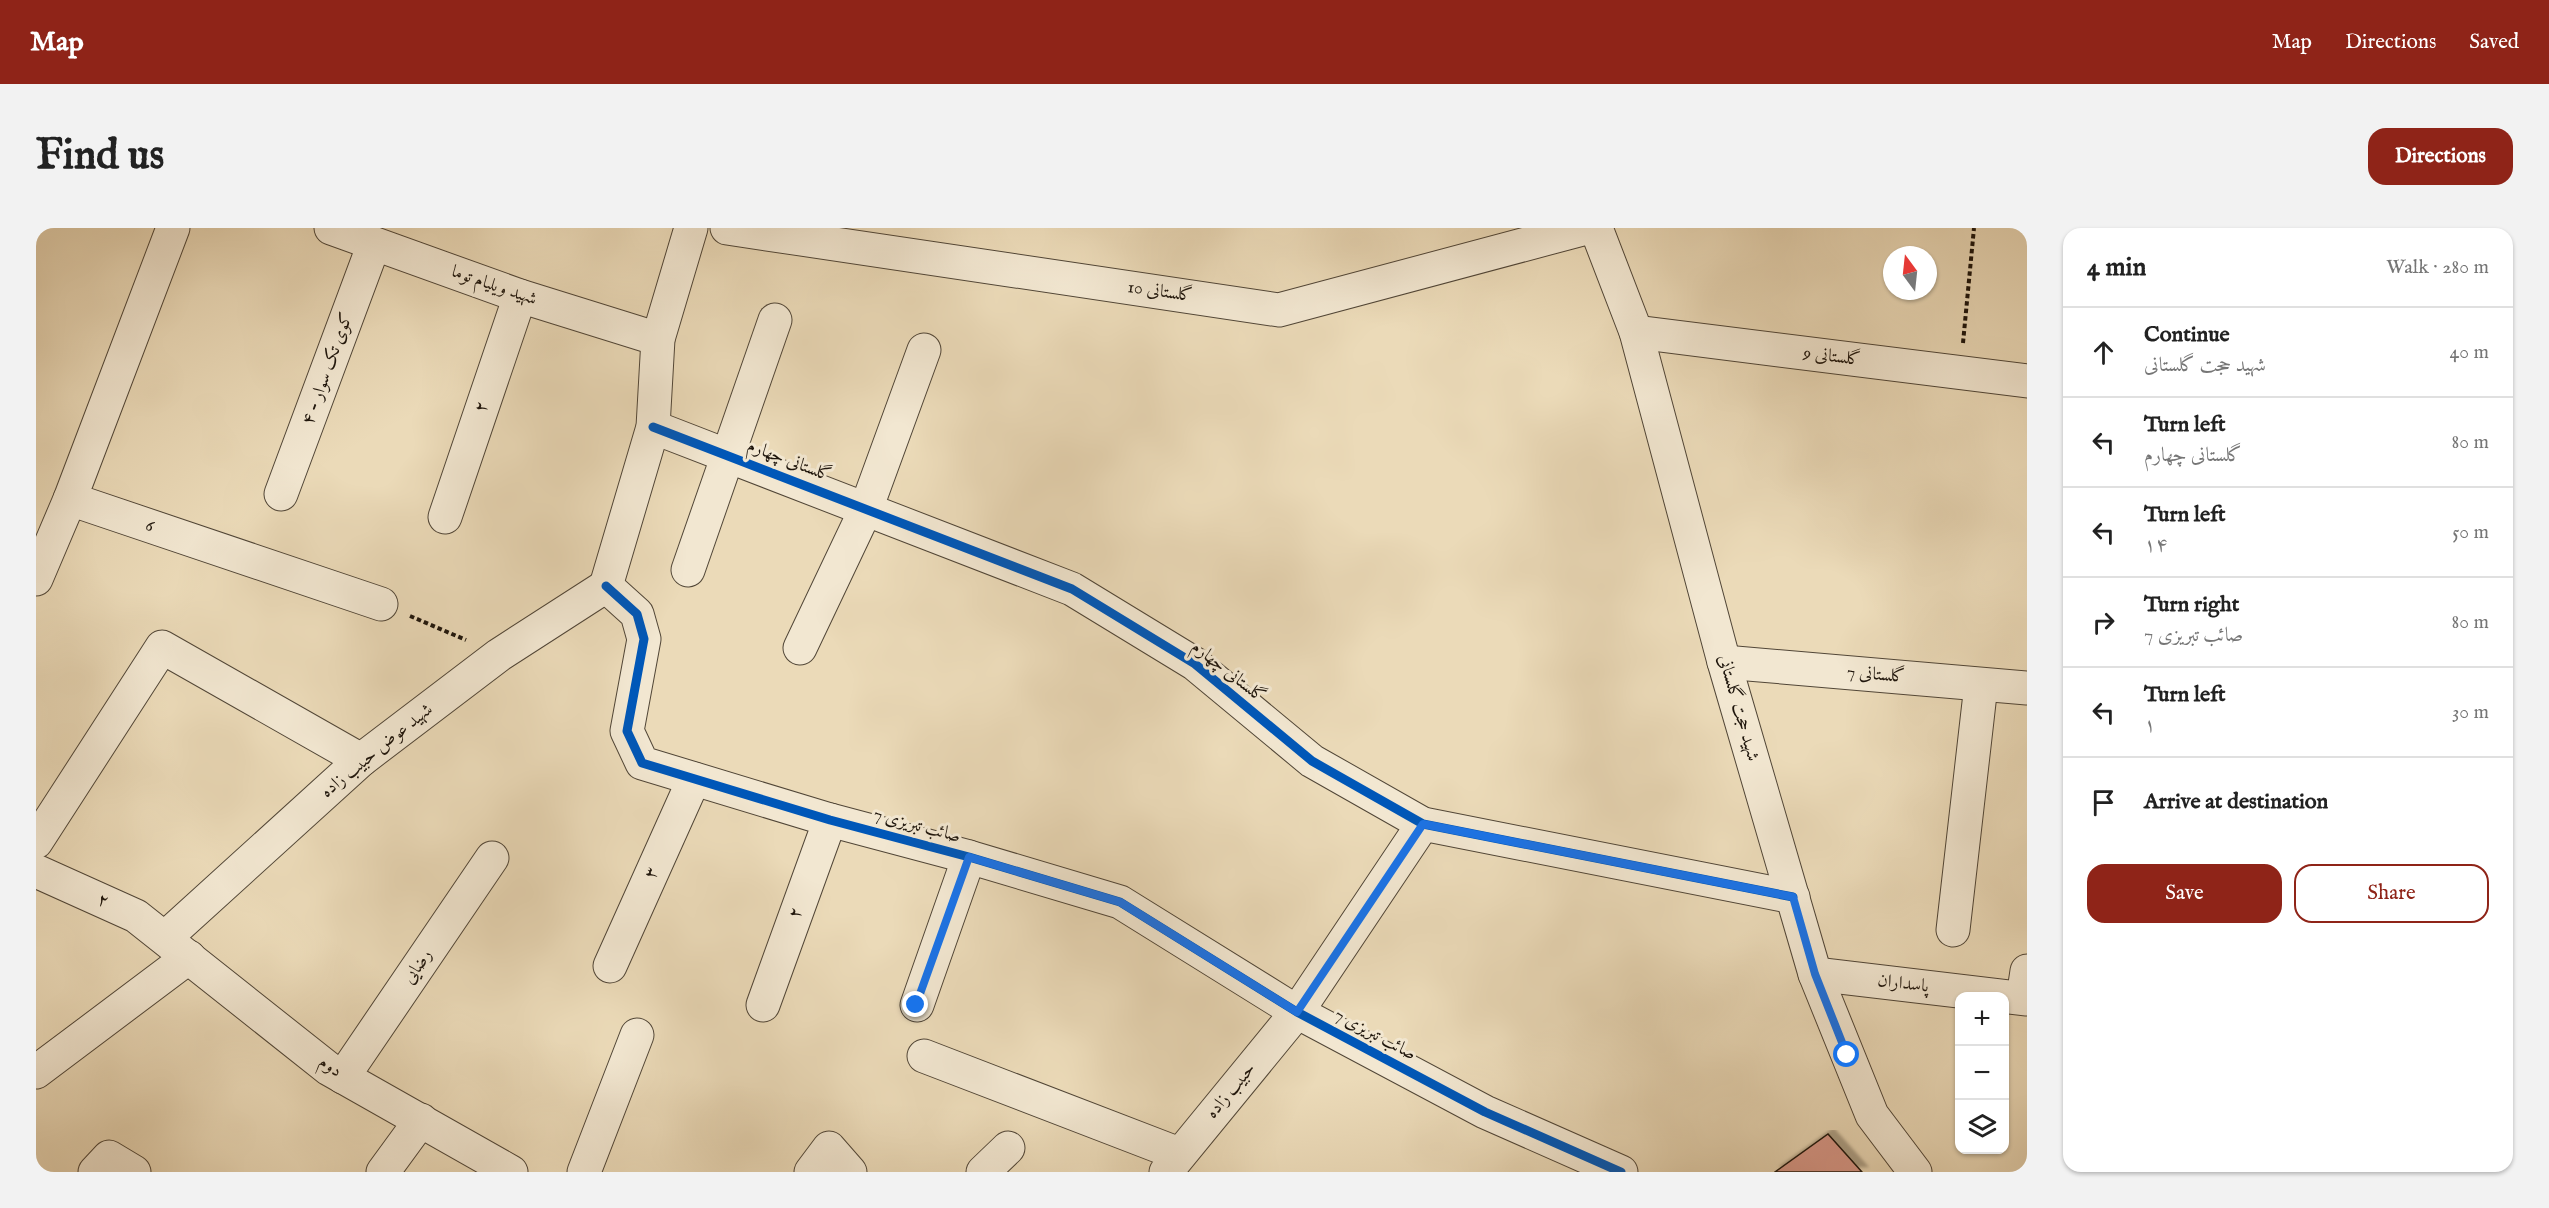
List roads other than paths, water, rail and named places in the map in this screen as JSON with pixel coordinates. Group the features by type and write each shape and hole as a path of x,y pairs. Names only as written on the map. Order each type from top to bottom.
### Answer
{"street":[{"path":"36,579 70,499 173,228"},
{"name":"شهید ویلیام توما","path":"331,228 520,297 658,339"},
{"path":"606,586 653,427 658,339 692,228"},
{"name":"گلستانی 10","path":"727,228 1279,310 1586,228"},
{"name":"شهید حجت گلستانی","path":"1596,228 1636,332 1724,662 1815,974 1872,1115 1915,1172"},
{"name":"۴ - کوی تک سوار","path":"281,494 374,244"},
{"name":"۲","path":"445,517 520,297"},
{"path":"688,570 775,320"},
{"name":"گلستانی 9","path":"1636,332 2027,381"},
{"path":"800,648 866,509 924,350"},
{"name":"گلستانی چهارم","path":"653,427 1072,589 1195,664 1312,761 1423,824 1793,897"},
{"name":"6","path":"70,499 381,604"},
{"name":"شهید عوض حبیب زاده","path":"36,1072 177,947 361,760 499,654 606,586"},
{"name":"صائب تبریزی 7","path":"606,586 637,614 644,639 627,731 642,763 830,820 969,857 1120,902 1297,1012 1485,1112 1621,1172"},
{"path":"36,842 162,647 361,760"},
{"name":"گلستانی 7","path":"1724,662 2027,688"},
{"path":"1953,930 1981,685"},
{"name":"۳","path":"610,966 694,779"},
{"name":"۲","path":"763,1005 830,820"},
{"name":"حبیب زاده","path":"1172,1163 1297,1012 1423,824"},
{"path":"916,1005 969,857"},
{"name":"رضایی","path":"343,1077 492,858"},
{"name":"۲","path":"36,871 136,916 177,947"},
{"name":"دوم","path":"177,947 329,1069 511,1172"},
{"name":"پاسداران","path":"1815,974 2026,990"},
{"path":"584,1172 637,1035"},
{"path":"924,1056 1172,1163"},
{"path":"383,1172 421,1120"},
{"path":"811,1172 829,1148 850,1172"},
{"path":"983,1172 1008,1148"},
{"path":"95,1172 108,1157 134,1172"}]}
